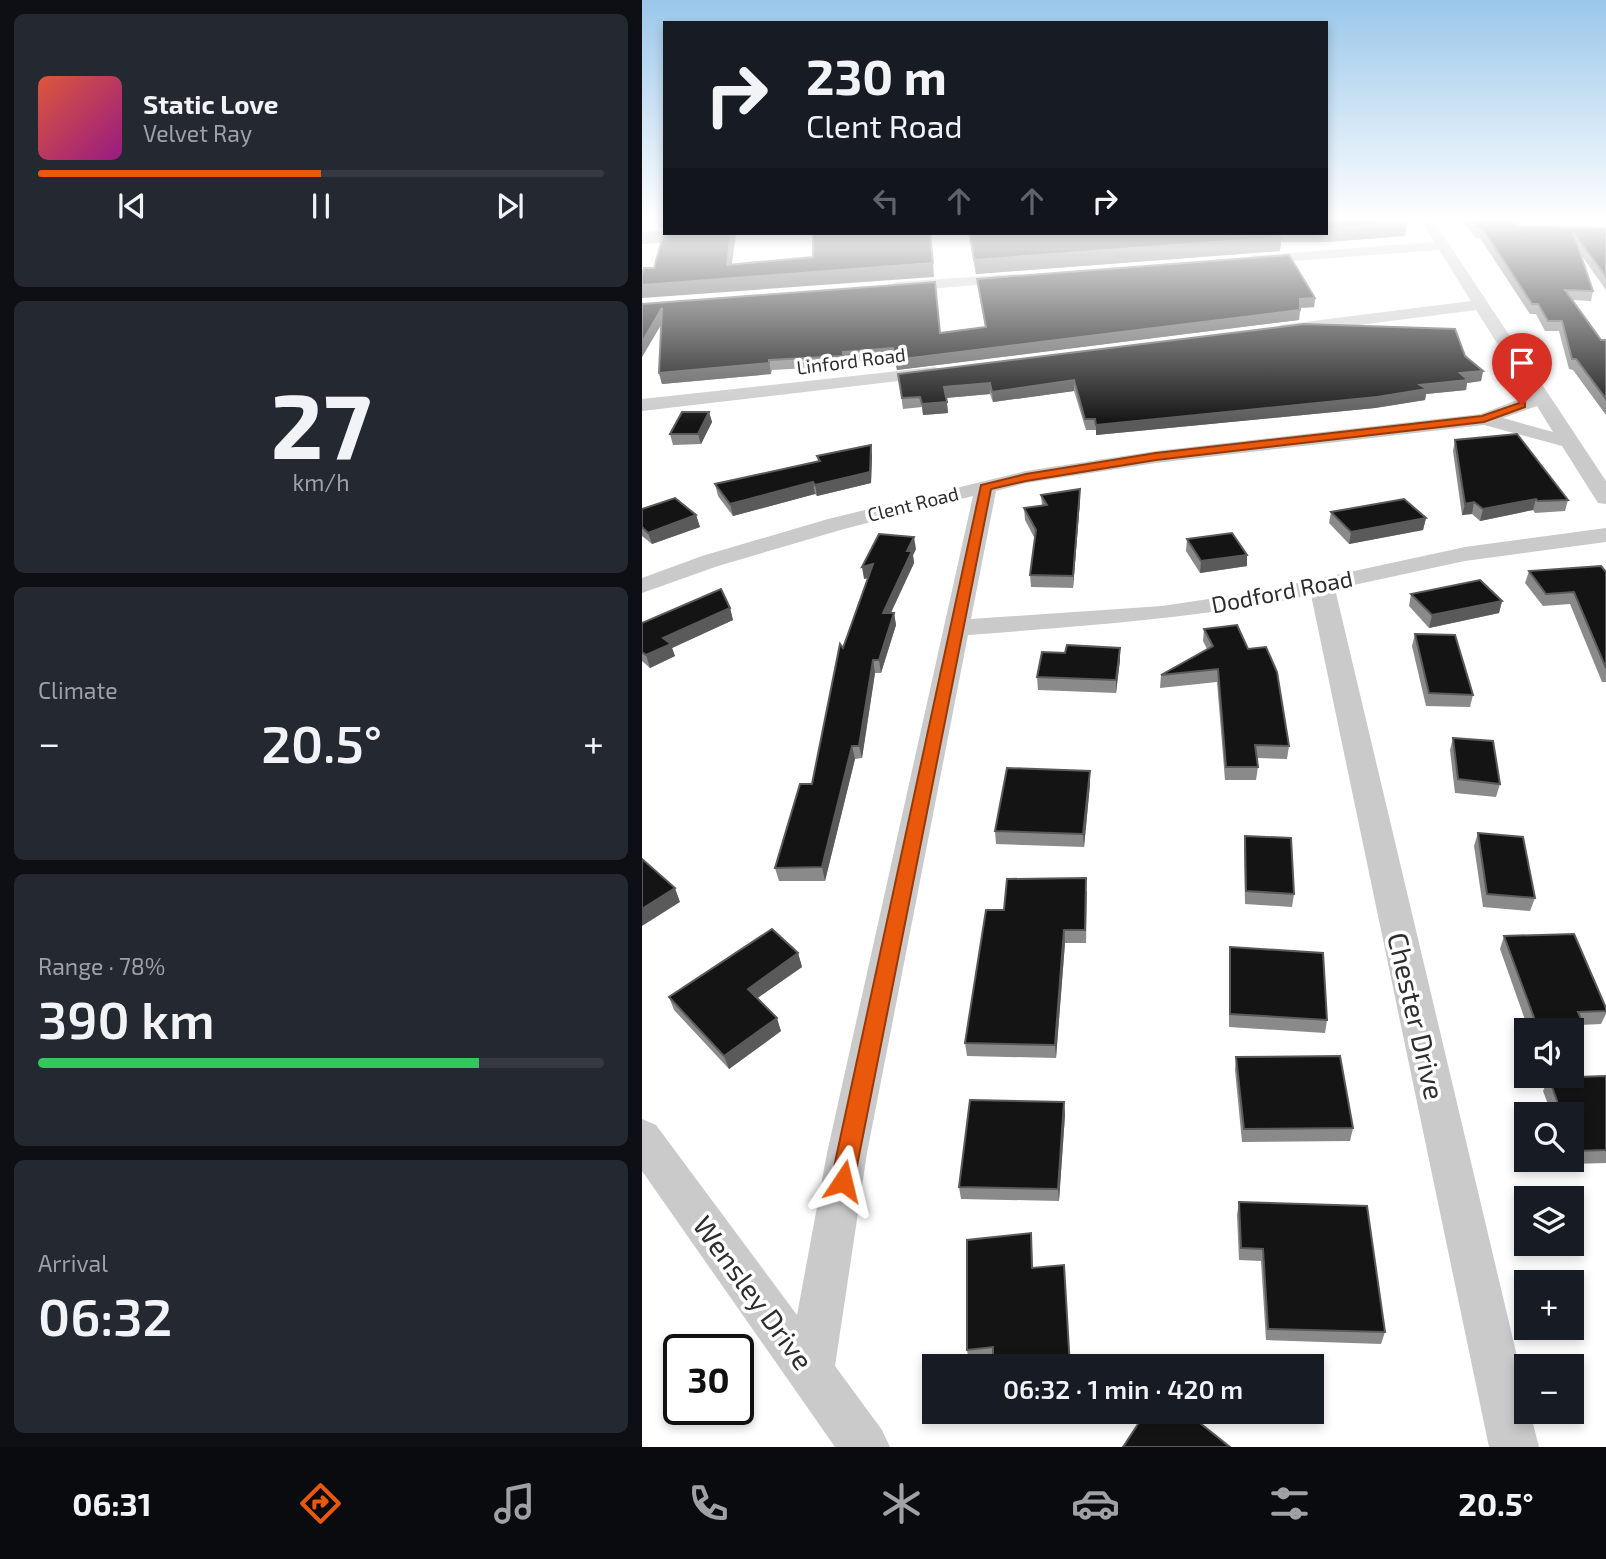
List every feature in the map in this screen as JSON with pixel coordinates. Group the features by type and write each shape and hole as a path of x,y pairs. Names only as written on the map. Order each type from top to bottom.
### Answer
{"street":[{"path":"876,288 883,288"},
{"path":"1468,288 1606,498"},
{"path":"1260,332 1480,305"},
{"name":"Linford Road","path":"642,405 956,370"},
{"name":"Clent Road","path":"642,586 710,561 836,524 1026,477 1156,457 1484,419 1540,398"},
{"name":"Clent Road","path":"1484,419 1570,442"},
{"path":"810,1374 847,1153 986,487"},
{"name":"Dodford Road","path":"956,628 1162,613 1262,598 1465,554 1606,535"},
{"name":"Chester Drive","path":"1322,585 1324,606 1329,618 1344,695 1514,1447"},
{"name":"Wensley Drive","path":"642,1138 865,1447"}],"building":[{"path":"861,288 936,288 940,333 986,327 979,288 1309,288 1315,298 1300,299 1300,310 895,360 893,348 843,352 843,356 769,360 769,363 659,373 662,308 642,342 642,304"},
{"path":"1521,288 1592,288 1593,291 1565,290 1601,340 1606,340 1606,399 1576,359 1572,359 1562,321 1548,321 1538,304 1532,304"},
{"path":"1304,324 1455,329 1465,356 1483,371 1460,373 1468,380 1420,385 1427,389 1377,397 1096,425 1095,419 1085,419 1074,380 992,392 990,383 944,387 947,402 922,404 920,397 902,398 898,374"},
{"path":"682,412 709,412 698,434 670,434"},
{"path":"1517,434 1568,500 1536,499 1483,509 1474,502 1465,504 1455,440"},
{"path":"871,445 870,472 815,485 813,482 730,504 715,484 820,461 817,456"},
{"path":"1080,489 1073,576 1030,575 1036,530 1024,508 1047,505 1041,495"},
{"path":"675,498 696,515 648,533 642,527 642,509"},
{"path":"1404,499 1426,518 1351,532 1331,512"},
{"path":"1232,533 1247,555 1201,561 1187,539"},
{"path":"879,534 914,537 907,551 912,551 883,613 894,613 879,660 873,660 859,746 852,746 822,867 775,868 800,784 812,784 840,644 843,648 873,564 862,567"},
{"path":"1601,566 1606,572 1606,668 1574,592 1546,594 1529,571"},
{"path":"1480,580 1502,601 1432,615 1411,594"},
{"path":"721,589 730,608 663,638 671,644 646,655 642,652 642,623"},
{"path":"1237,625 1248,649 1266,647 1277,672 1289,746 1255,745 1258,767 1226,767 1218,669 1161,675 1213,646 1204,629"},
{"path":"1415,634 1455,635 1473,695 1429,693"},
{"path":"1067,645 1120,648 1116,680 1037,677 1042,652 1065,653"},
{"path":"1453,738 1493,741 1500,784 1458,779"},
{"path":"1007,768 1090,771 1083,834 995,831"},
{"path":"1478,833 1523,837 1535,898 1487,894"},
{"path":"1245,836 1291,838 1294,894 1246,891"},
{"path":"642,859 675,888 642,909"},
{"path":"1086,878 1085,930 1064,930 1055,1045 965,1043 986,910 1004,910 1007,879"},
{"path":"772,929 798,953 748,989 777,1018 724,1056 669,997"},
{"path":"1574,934 1606,1011 1578,1012 1581,1018 1534,1018 1504,936"},
{"path":"1230,947 1323,953 1327,1020 1230,1014"},
{"path":"1340,1056 1353,1128 1244,1129 1236,1057"},
{"path":"1606,1076 1606,1150 1584,1151 1584,1102 1557,1102 1553,1088 1584,1088 1584,1077"},
{"path":"970,1100 1064,1102 1058,1189 959,1187"},
{"path":"1239,1202 1367,1206 1385,1332 1268,1329 1263,1249 1241,1248"},
{"path":"1031,1233 1032,1268 1064,1265 1069,1354 993,1354 993,1347 967,1350 967,1240"},
{"path":"1138,1424 1201,1424 1230,1447 1123,1447"}],"route":[{"path":"843,1181 986,487 1026,477 1156,457 1484,419 1522,405"}]}
